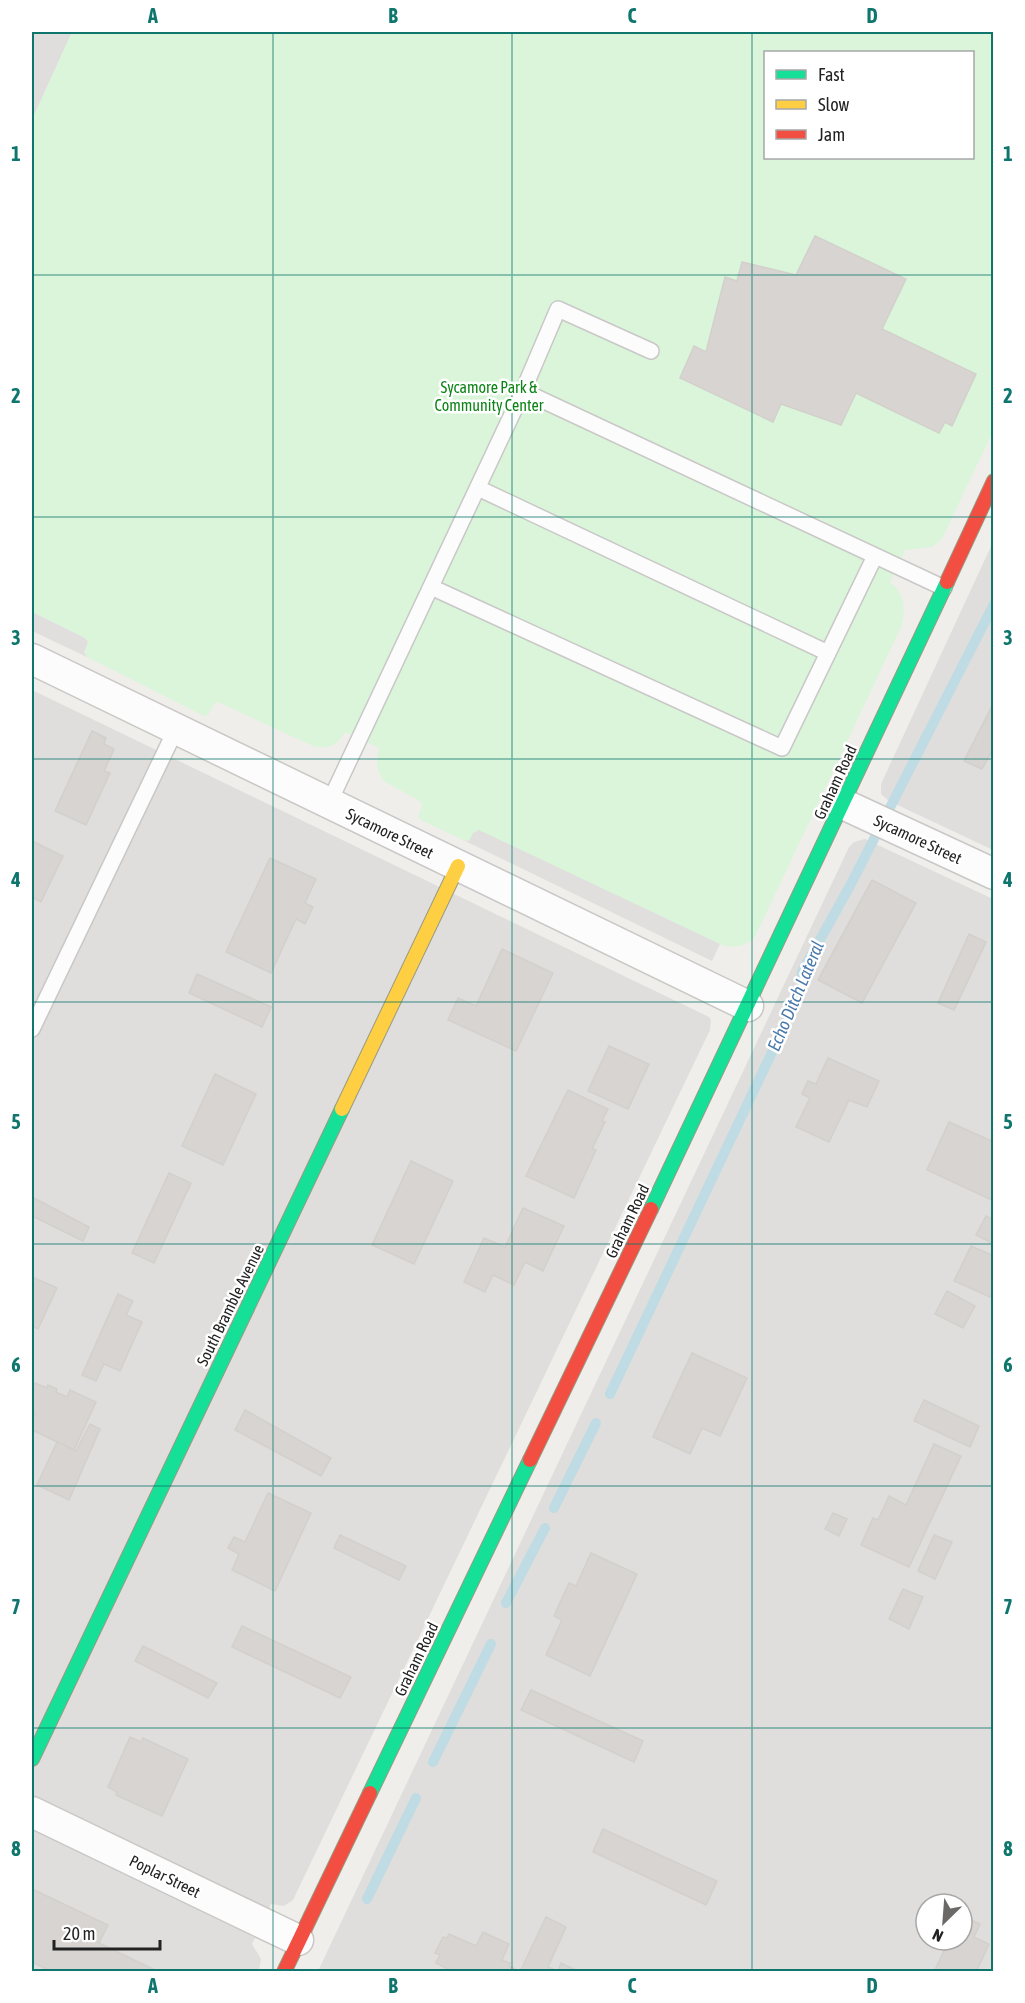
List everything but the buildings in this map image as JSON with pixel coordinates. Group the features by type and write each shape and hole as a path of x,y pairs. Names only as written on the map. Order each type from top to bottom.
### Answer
{"street":[{"name":"Graham Road","path":"284,1971 748,1006 993,482"},
{"name":"Sycamore Street","path":"32,660 748,1006"},
{"name":"Sycamore Street","path":"843,804 993,874"},
{"name":"South Bramble Avenue","path":"32,1759 458,866"},
{"name":"Poplar Street","path":"32,1812 298,1941"}],"lane":[{"path":"329,803 523,391 558,309 651,351"},
{"path":"523,391 944,588"},
{"path":"478,488 828,653"},
{"path":"431,587 782,748 875,556"},
{"path":"32,1029 176,729"}],"shaded area":[{"path":"32,32 72,32 32,120"},
{"path":"993,542 993,850 889,801 881,794 881,784"},
{"path":"32,612 85,638 88,642 84,652 87,657 32,631"},
{"path":"32,690 709,1017 711,1020 710,1030 293,1900 284,1906 271,1904 252,1944 261,1959 259,1971 32,1971"},
{"path":"479,830 720,944 712,961 463,840 469,841 473,833"},
{"path":"865,839 993,899 993,1971 323,1972 319,1969 849,847 854,842"}],"green space":[{"name":"Sycamore Park & Community Center","path":"72,32 993,32 993,431 942,539 932,547 905,550 890,582 899,592 903,602 901,627 756,935 748,943 730,947 719,944 474,833 469,841 463,840 421,820 418,817 422,805 420,801 385,782 378,766 379,748 345,732 333,745 315,747 218,702 214,704 208,715 204,716 87,657 84,651 88,642 85,638 32,612 32,120"}],"waterway":[{"name":"Echo Ditch Lateral","path":"610,1394 800,993 802,972 851,884 994,604"},
{"name":"Echo Ditch Lateral","path":"554,1508 596,1423"},
{"name":"Echo Ditch Lateral","path":"506,1603 545,1528"},
{"name":"Echo Ditch Lateral","path":"433,1762 491,1644"},
{"name":"Echo Ditch Lateral","path":"367,1899 416,1798"}],"traffic: fast":[{"path":"651,1209 947,582"},
{"path":"32,1759 342,1109"},
{"path":"370,1793 530,1460"}],"traffic: slow":[{"path":"342,1109 458,866"}],"traffic: jam":[{"path":"947,582 994,481"},
{"path":"530,1460 651,1209"},
{"path":"284,1972 370,1793"}]}
